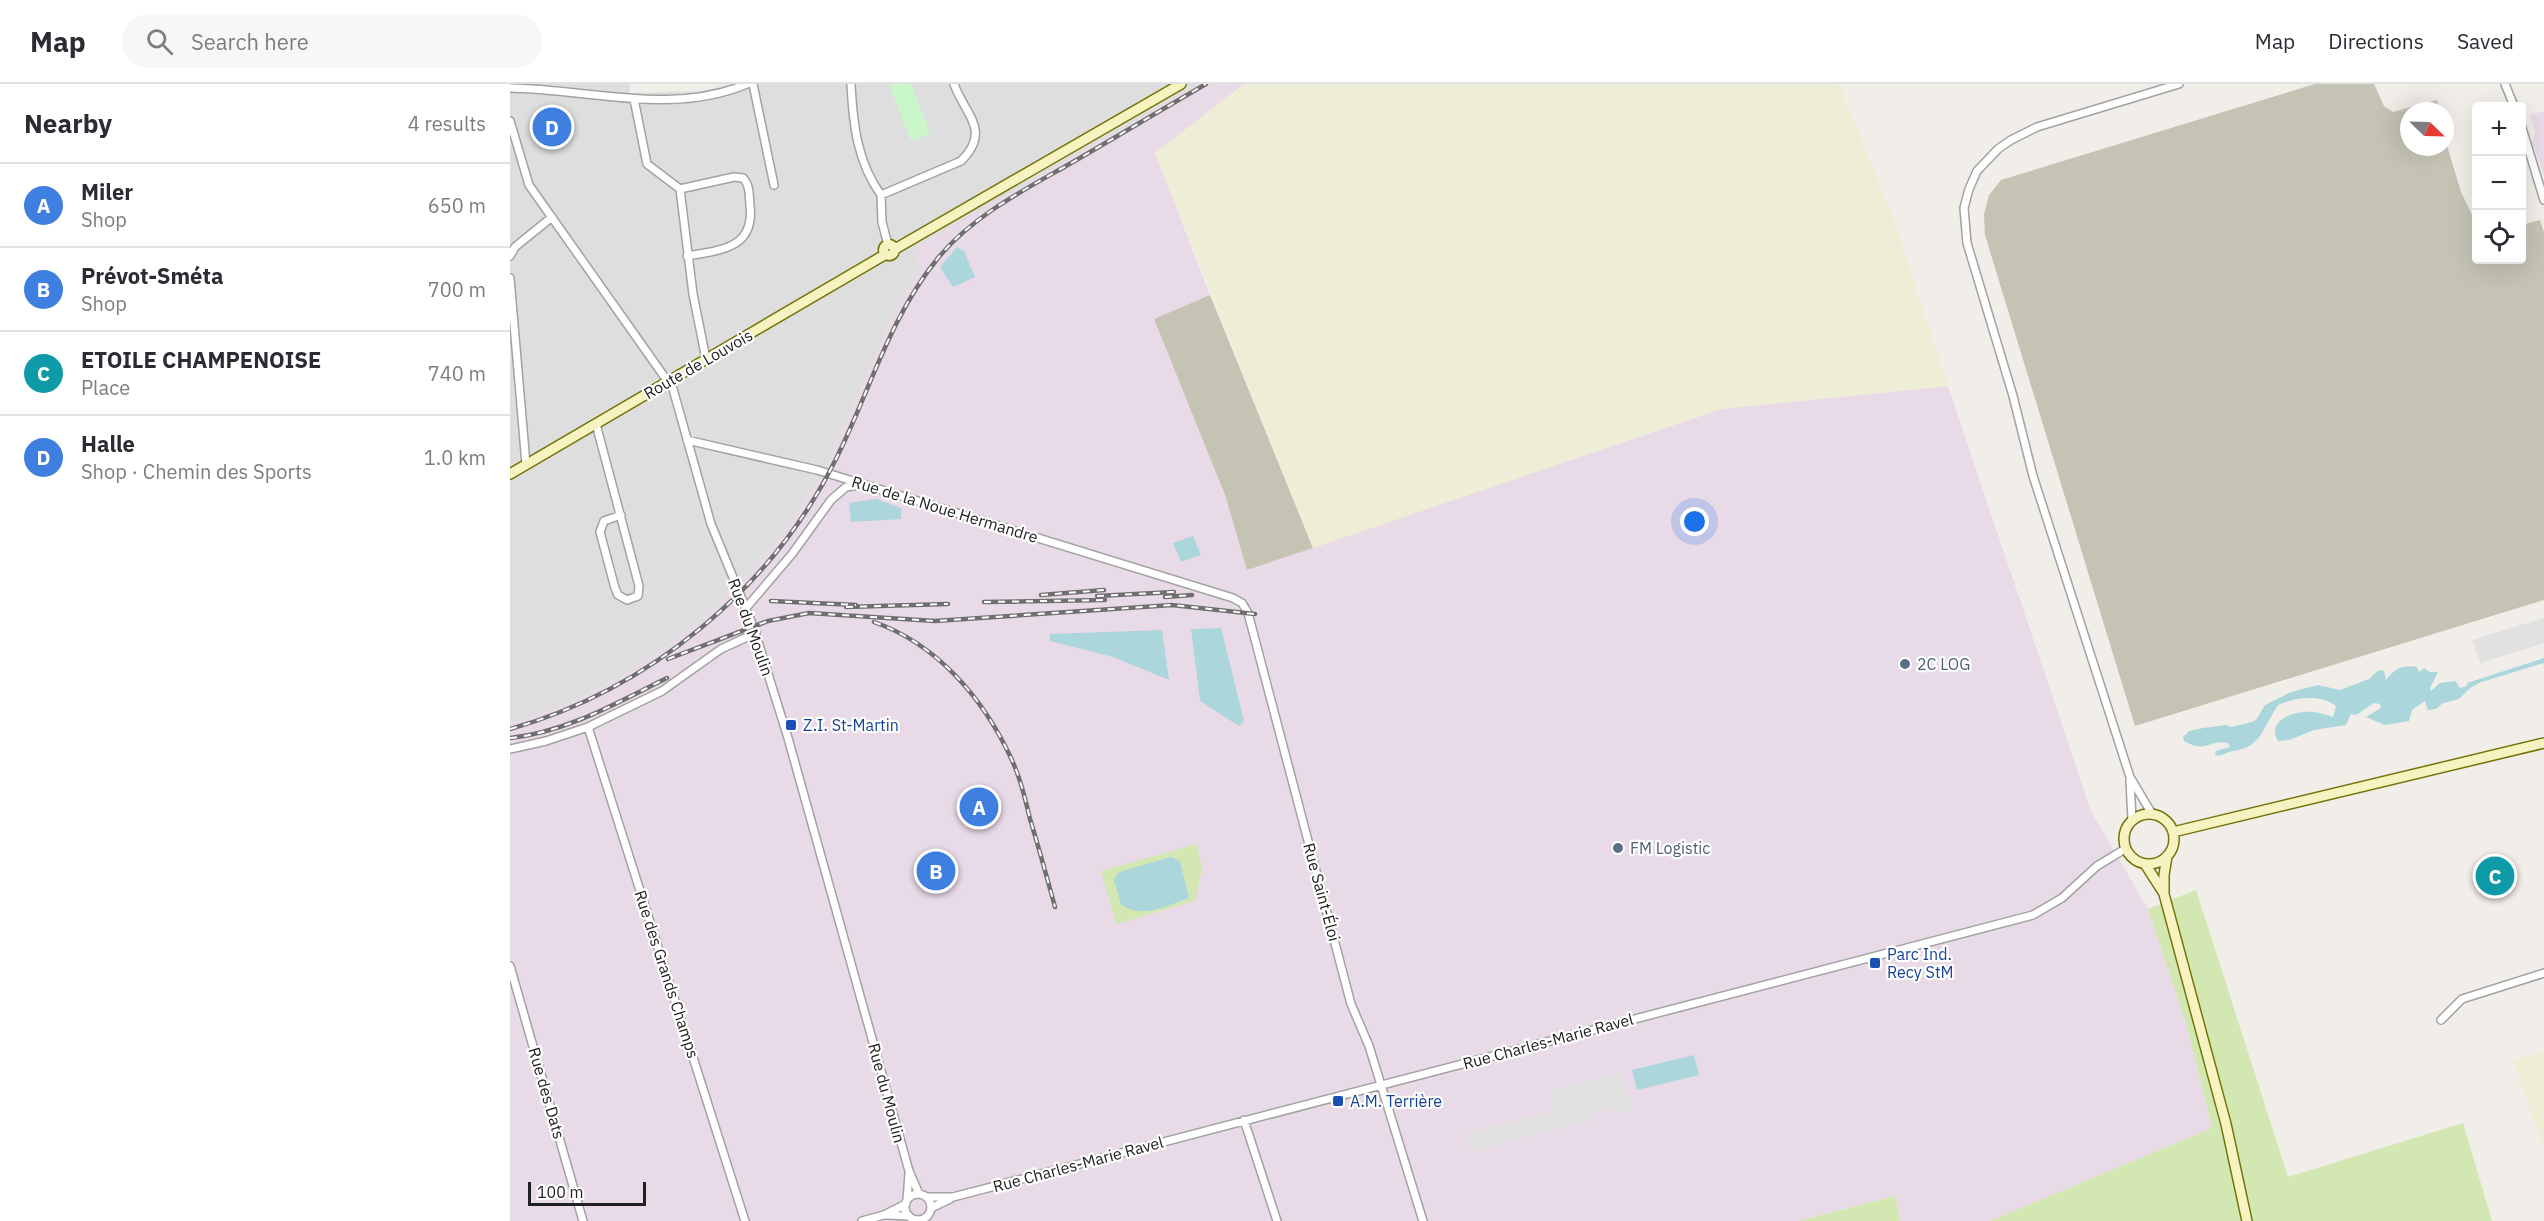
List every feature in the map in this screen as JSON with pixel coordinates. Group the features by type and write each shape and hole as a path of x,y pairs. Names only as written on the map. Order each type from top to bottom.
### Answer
{"main road":[{"name":"Route de Louvois","path":"510,474 889,249 1182,84"},
{"path":"2173,832 2544,743"},
{"path":"2152,814 2165,820 2173,832 2172,849 2160,861 2145,864 2133,859 2126,849 2124,833 2132,820 2138,816 2152,814"},
{"path":"2167,856 2164,894 2226,1124 2247,1221"},
{"path":"2145,864 2164,894"},
{"path":"2236,1174 2240,1221"}],"street":[{"path":"510,88 634,99 696,99 724,94 747,84"},
{"path":"753,84 774,185"},
{"path":"850,84 856,142 873,184 881,195 882,222 889,249"},
{"path":"881,195 961,161 971,151 976,129 971,114 954,84"},
{"path":"2152,814 2130,777 2033,476 2013,396 1967,243 1964,208 1977,171 1998,149 2011,140 2037,127 2179,84"},
{"path":"2505,84 2512,102"},
{"path":"634,99 647,164 680,189 686,223 687,255 706,359"},
{"name":"Rue du Moulin","path":"510,121 530,185 669,381 711,524 756,633 803,789 909,1171 923,1195"},
{"path":"2526,141 2544,200"},
{"path":"680,189 734,177 743,178 747,184 751,213 748,233 740,242 687,255"},
{"path":"510,256 514,247 552,217"},
{"path":"510,278 526,464"},
{"path":"596,423 621,515 639,586 638,596 627,600 618,595 615,588 600,532 604,521 621,515"},
{"name":"Rue de la Noue Hermandre","path":"687,440 809,468 1200,587"},
{"path":"746,608 792,554 831,500 846,487 866,486"},
{"name":"Rue Saint-Éloi","path":"1200,587 1238,600 1248,613 1351,1004 1369,1046 1423,1221"},
{"path":"510,749 546,741 588,727 662,692 721,650 756,633"},
{"name":"Rue des Grands Champs","path":"588,727 745,1221"},
{"path":"2130,777 2132,820"},
{"name":"Rue Charles-Marie Ravel","path":"931,1210 952,1197 2033,915 2062,898 2097,866 2126,849"},
{"name":"Rue des Dats","path":"510,966 584,1221"},
{"path":"2441,1020 2462,999 2544,973"},
{"path":"1244,1120 1277,1221"},
{"name":"Rue du Moulin","path":"907,1202 909,1171"},
{"path":"862,1221 884,1215 907,1202 914,1194 923,1195 931,1210 930,1221"},
{"name":"Rue Charles-Marie Ravel","path":"923,1195 952,1197"},
{"path":"907,1202 912,1218"},
{"path":"884,1215 924,1218 931,1210"}],"shaded area":[{"path":"510,84 630,84 630,93 702,91 731,84 1200,84 913,250 921,270 894,313 827,465 794,519 760,562 698,623 643,663 609,683 555,709 510,724"},
{"path":"1200,84 1244,84 1155,153 1210,295 1154,319 1225,495 1247,570 1721,409 1948,386 2091,811 2148,909 2185,1020 2212,1128 1990,1221 1900,1221 1895,1196 1798,1221 510,1221 510,724 555,709 609,683 643,663 698,623 760,562 794,519 827,465 894,313 920,270 913,250"},
{"path":"2315,84 2374,84 2384,106 2393,112 2400,110 2400,156 2450,156 2461,192 2472,215 2472,264 2526,264 2526,224 2540,220 2544,232 2544,600 2135,726 1985,235 1984,214 1989,195 2001,180"},
{"path":"2544,111 2544,175 2532,143 2535,132 2530,115"},
{"path":"1210,295 1313,548 1247,570 1225,495 1154,319"},
{"path":"2544,618 2544,643 2480,663 2472,640"},
{"path":"1622,1073 1632,1110 1619,1113 1617,1108 1593,1114 1594,1120 1471,1152 1466,1133 1554,1111 1550,1091"}],"green space":[{"path":"889,84 911,84 930,133 911,141"},
{"path":"1244,84 1839,84 1894,220 1948,386 1721,409 1313,548 1155,153"},
{"path":"1197,844 1202,869 1195,901 1116,924 1101,871"},
{"path":"2196,890 2288,1177 2463,1123 2492,1221 1990,1221 2212,1128 2185,1020 2148,909"},
{"path":"2544,1051 2544,1149 2513,1060"},
{"path":"1895,1196 1900,1221 1798,1221"}],"water":[{"path":"957,247 964,251 975,277 953,287 940,267"},
{"path":"876,499 901,508 901,519 851,522 849,503"},
{"path":"1193,536 1201,555 1181,562 1173,543"},
{"path":"1221,628 1244,721 1239,726 1200,701 1191,629"},
{"path":"1162,630 1169,680 1113,657 1050,641 1050,634"},
{"path":"2544,658 2544,663 2481,682 2470,688 2459,699 2443,703 2436,709 2428,710 2425,701 2412,710 2409,721 2385,725 2366,717 2381,708 2380,704 2374,703 2356,715 2351,714 2346,725 2314,730 2289,740 2278,741 2275,733 2276,727 2279,722 2292,714 2307,712 2333,717 2336,706 2323,700 2307,698 2278,705 2256,741 2242,749 2215,755 2216,751 2230,747 2228,743 2198,746 2184,741 2183,737 2189,731 2226,725 2231,727 2252,722 2256,720 2265,705 2291,692 2318,685 2340,690 2369,679 2379,670 2384,671 2386,680 2396,670 2407,666 2417,667 2419,672 2424,668 2430,672 2438,672 2430,688 2431,691 2440,683 2455,681 2460,688 2467,686 2467,683"},
{"path":"1171,857 1180,861 1189,898 1146,911 1129,909 1121,905 1114,880 1119,872"},
{"path":"1694,1055 1699,1075 1637,1090 1632,1070"}],"railway":[{"path":"510,729 561,712 610,689 657,661 701,628 741,591 777,551 809,506 836,459 906,305 921,281 951,243 981,218 1014,196 1206,84"},
{"path":"1041,595 1104,590"},
{"path":"1097,596 1174,592"},
{"path":"1165,597 1192,595"},
{"path":"984,602 1105,600"},
{"path":"771,601 856,605"},
{"path":"846,607 948,604"},
{"path":"668,659 768,621 809,613 935,621 1172,605 1255,614"},
{"path":"874,622 918,644 938,659 972,694 987,715 1000,736 1017,773 1055,907"},
{"path":"510,738 531,735 571,723 667,678"}],"place":[{"name":"Halle","path":"552,127"},
{"name":"2C LOG","path":"1905,664"},
{"name":"Z.I. St-Martin","path":"791,725"},
{"name":"Miler","path":"979,807"},
{"name":"FM Logistic","path":"1618,848"},
{"name":"Prévot-Sméta","path":"936,871"},
{"name":"ETOILE CHAMPENOISE","path":"2495,876"},
{"name":"Parc Ind. Recy StM","path":"1875,963"},
{"name":"A.M. Terrière","path":"1338,1101"}]}
